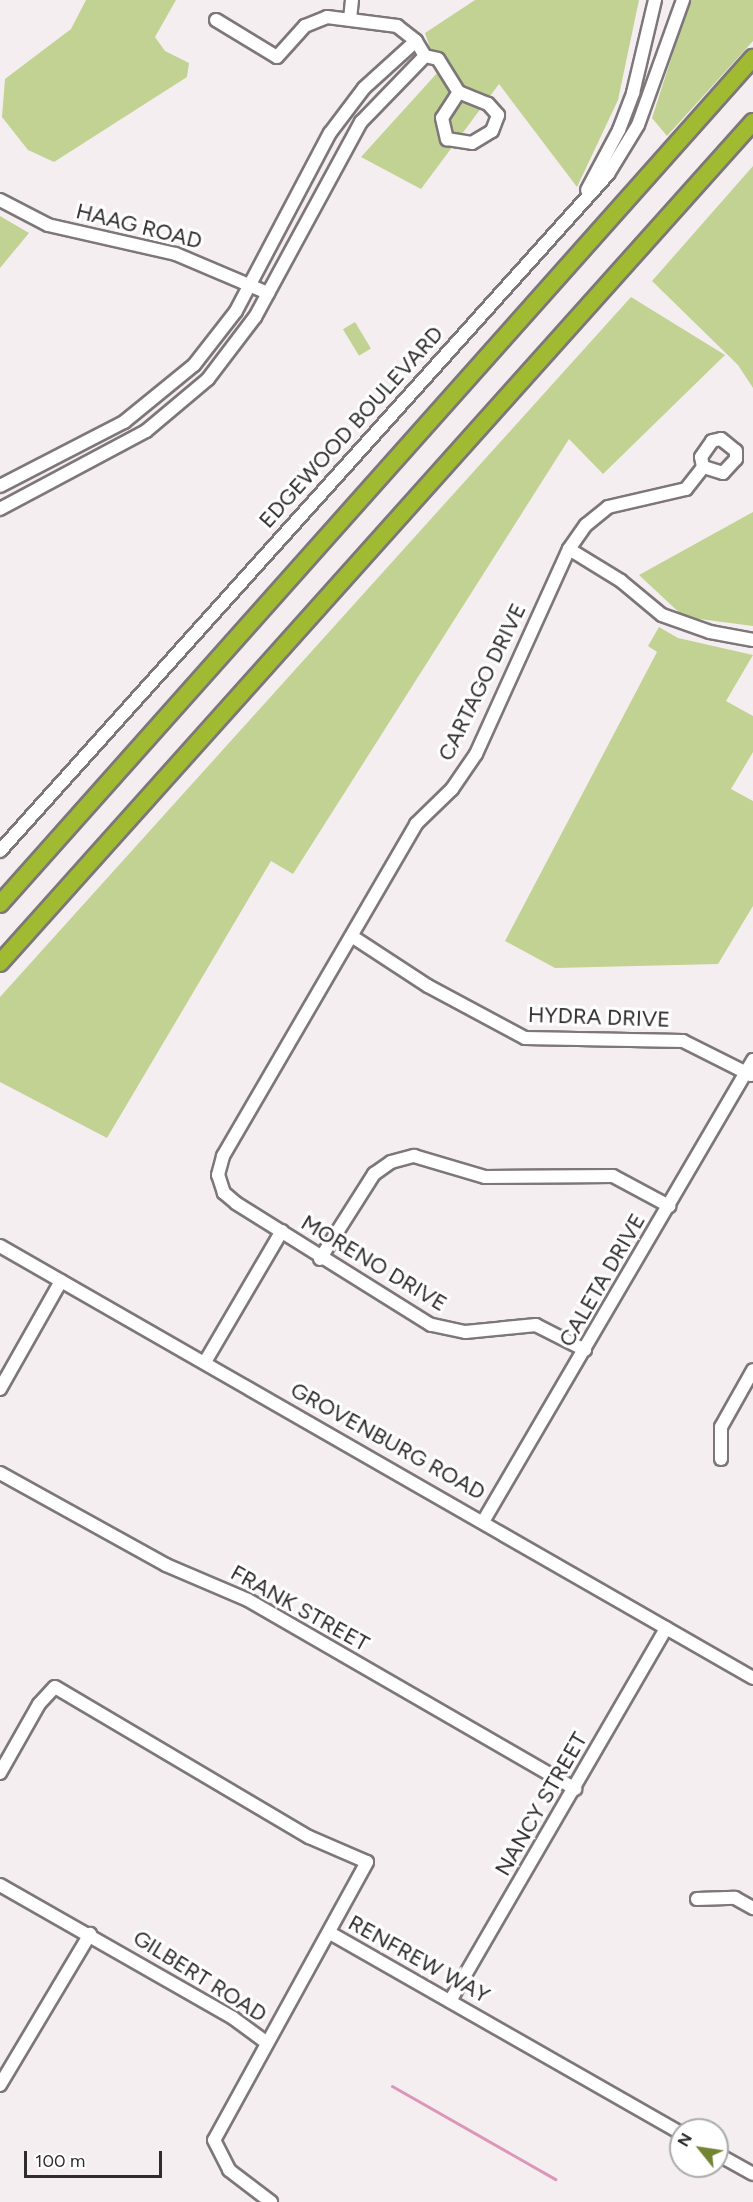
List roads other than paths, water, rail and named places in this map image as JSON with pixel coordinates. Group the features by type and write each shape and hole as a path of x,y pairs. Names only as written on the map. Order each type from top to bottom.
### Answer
{"highway":[{"path":"0,904 753,58"},
{"path":"0,963 753,122"}],"street":[{"path":"350,19 352,0"},
{"path":"577,206 619,130 655,0"},
{"name":"EDGEWOOD BOULEVARD","path":"0,851 608,174 638,125 683,0"},
{"path":"216,20 277,57 315,20 350,19 397,26 416,41 425,56 438,59 459,92 488,104 498,115 492,131 472,143 447,139 442,117 459,92"},
{"path":"0,486 124,422 169,389 216,340 250,286 345,111 391,61 416,41"},
{"path":"0,509 123,445 168,415 235,346 268,293 361,122 425,56"},
{"path":"345,111 361,122"},
{"name":"HAAG ROAD","path":"0,200 48,225 176,254 268,293"},
{"name":"CARTAGO DRIVE","path":"221,1187 223,1156 353,937 416,824 452,789 476,754 568,549 608,507 686,489 703,467"},
{"path":"568,549 621,581 662,615 710,632 753,640"},
{"name":"HYDRA DRIVE","path":"353,937 428,986 525,1038 683,1041 750,1074"},
{"name":"CALETA DRIVE","path":"484,1520 669,1206 750,1074 753,1060"},
{"path":"320,1259 374,1174 391,1162 414,1156 485,1177 613,1176 669,1206"},
{"name":"MORENO DRIVE","path":"221,1187 236,1203 282,1231 320,1259 443,1330 465,1332 536,1325 585,1350"},
{"path":"205,1362 282,1231"},
{"name":"GROVENBURG ROAD","path":"0,1246 484,1520 753,1678"},
{"path":"0,1389 61,1281"},
{"path":"721,1459 721,1427 753,1370"},
{"name":"FRANK STREET","path":"0,1473 166,1565 248,1600 575,1789"},
{"name":"NANCY STREET","path":"450,2001 575,1789 666,1628"},
{"name":"RENFREW WAY","path":"0,1773 39,1704 55,1687 309,1837 367,1862 330,1933 669,2126"},
{"name":"GILBERT ROAD","path":"0,1885 90,1934 233,2018 267,2043 214,2140 229,2170 271,2202"},
{"path":"697,1899 735,1898 753,1908"},
{"path":"267,2043 330,1933"},
{"path":"0,2085 90,1934"},
{"path":"729,2161 753,2174"}],"waterway":[{"path":"392,2086 555,2179"}]}
